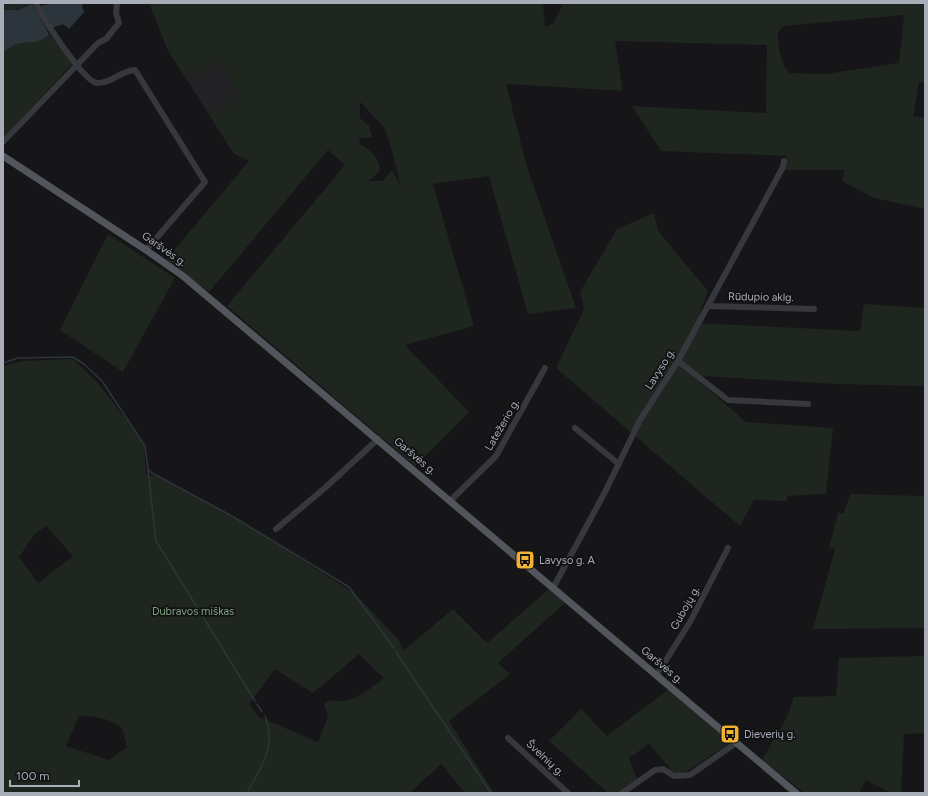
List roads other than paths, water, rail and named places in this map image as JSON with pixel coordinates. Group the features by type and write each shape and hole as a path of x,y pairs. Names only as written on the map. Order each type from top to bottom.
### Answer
{"main road":[{"name":"Garšvės g.","path":"3,156 183,276 378,439 736,744 796,793"}],"street":[{"path":"36,3 51,30 77,65 96,83 135,70 205,182 146,250"},
{"path":"3,142 98,43 106,39 119,23 116,14 117,3"},
{"name":"Lavyso g.","path":"553,588 619,464 640,420 678,361 783,167 784,161"},
{"name":"Rūdupio aklg.","path":"708,306 814,308"},
{"path":"678,361 728,400 808,404"},
{"name":"Latežerio g.","path":"450,500 496,456 545,368"},
{"path":"575,428 619,464"},
{"path":"276,529 326,487 378,439"},
{"name":"Gubojų g.","path":"656,676 690,622 728,548"},
{"name":"Švelnių g.","path":"508,738 568,793"},
{"path":"622,793 654,770 663,769 674,776 690,775 736,744"}],"waterway":[{"path":"3,363 18,358 73,357 84,364 102,381 145,446 148,469 152,473 232,516 349,587 394,648"},
{"path":"148,470 156,541 255,701"},
{"path":"396,652 491,793"},
{"path":"257,704 262,712"},
{"path":"247,793 266,756 269,737 265,716"}],"place":[{"name":"Lavyso g. A","path":"525,560"},
{"name":"Dieverių g.","path":"730,734"}],"park label":[{"name":"Dubravos miškas","path":"193,611"}]}
